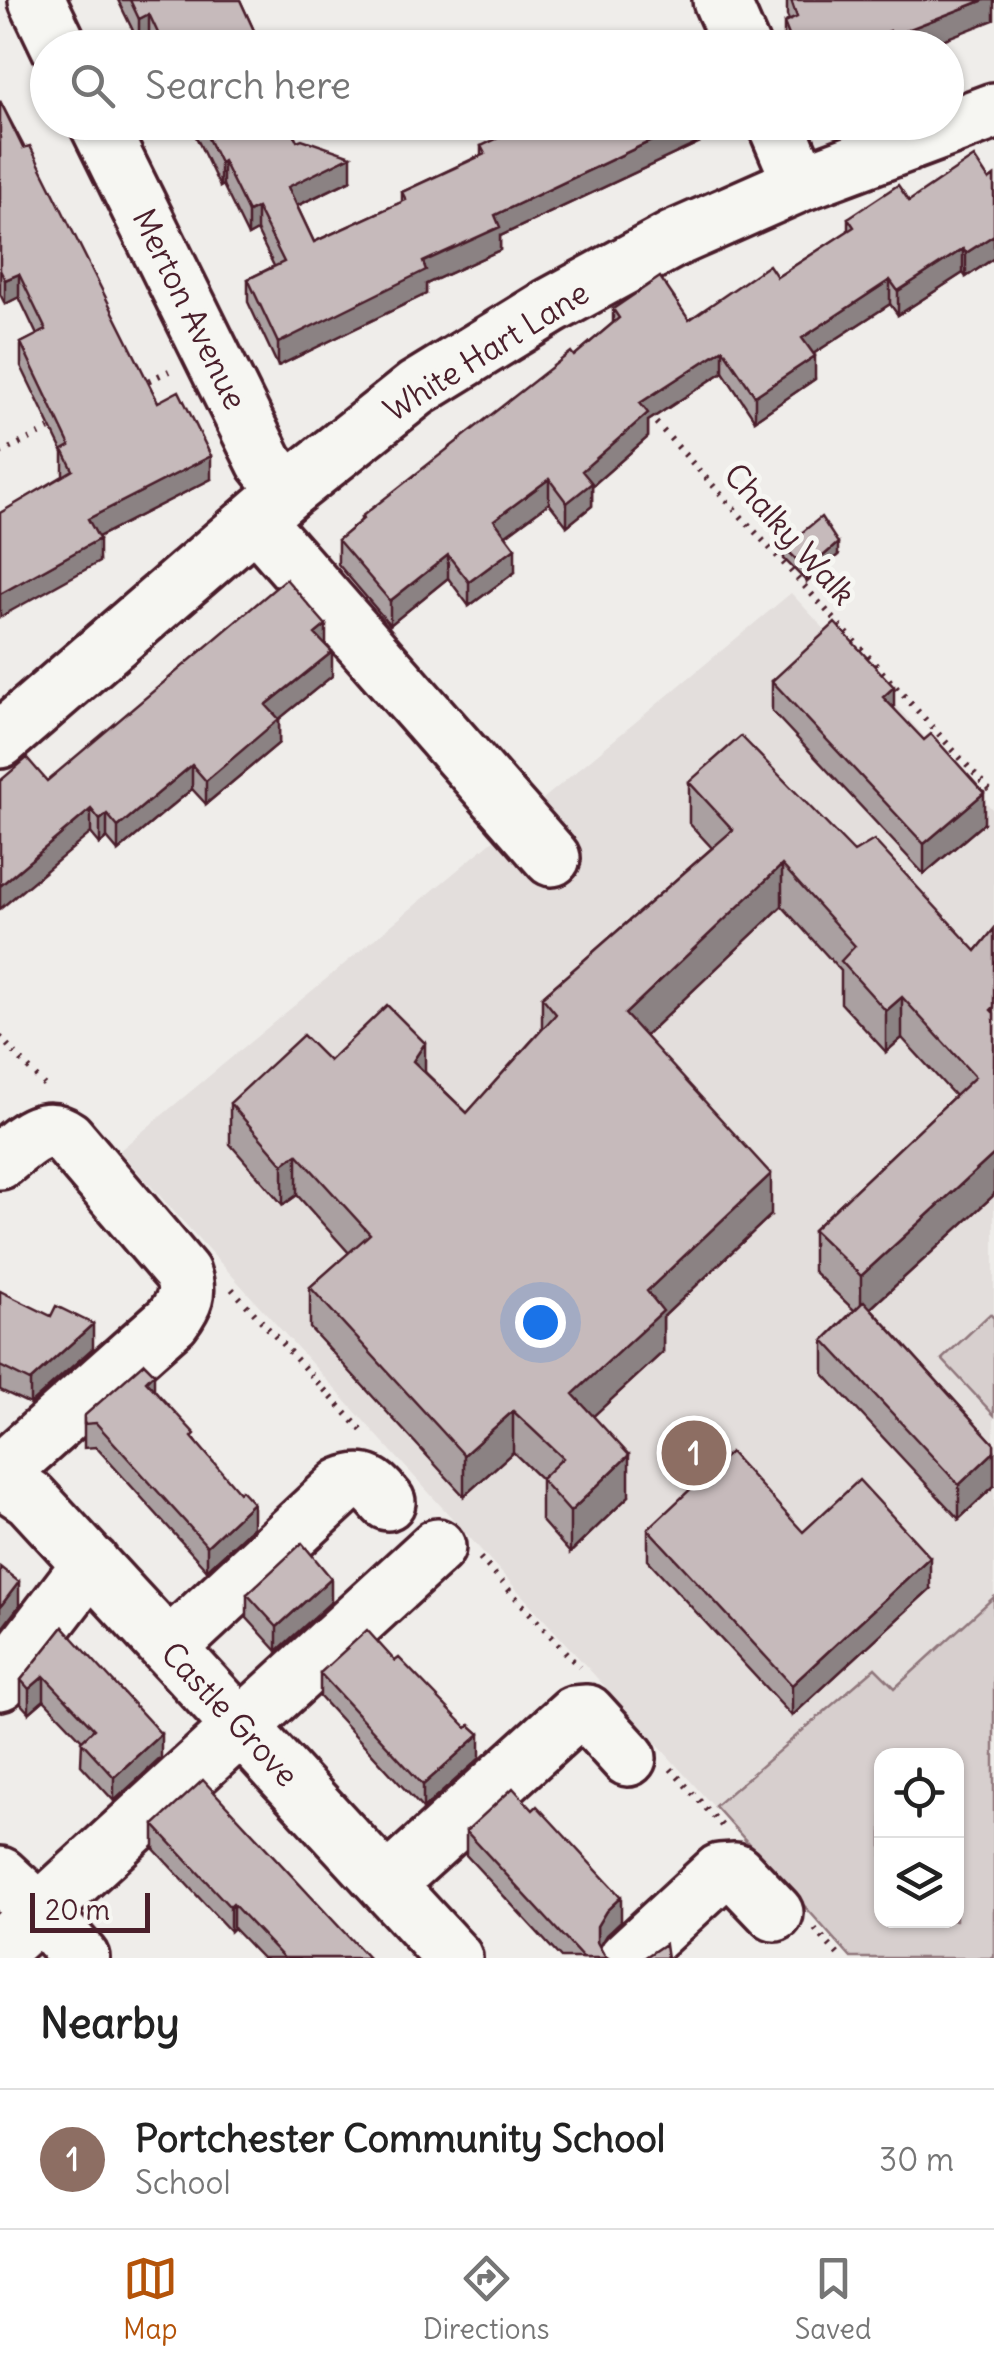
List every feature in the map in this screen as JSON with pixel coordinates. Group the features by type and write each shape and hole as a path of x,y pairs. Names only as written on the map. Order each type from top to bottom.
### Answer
{"street":[{"path":"37,0 51,30"},
{"path":"720,0 734,30"},
{"name":"White Hart Lane","path":"964,122 994,111"},
{"name":"Merton Avenue","path":"106,140 265,462 272,506 552,858"},
{"path":"782,140 801,183"},
{"name":"White Hart Lane","path":"0,740 272,506 416,389 550,306 674,239 801,183 916,140"},
{"path":"0,1161 41,1130 56,1131 67,1138 182,1273 186,1285 184,1303 172,1320 0,1476"},
{"name":"Castle Grove","path":"0,1476 30,1498 454,1958"},
{"path":"169,1648 343,1486 356,1480 372,1484 387,1502"},
{"path":"0,1948 438,1547"},
{"path":"0,1682 91,1563"},
{"path":"386,1884 574,1714 588,1713 628,1758"},
{"path":"627,1958 720,1872 735,1871 775,1913"},
{"path":"0,1876 40,1912 81,1958"}],"path":[{"path":"123,393 210,351"},
{"name":"Chalky Walk","path":"642,407 994,796"},
{"path":"0,453 70,419"},
{"path":"826,629 834,620"}],"shaded area":[{"path":"791,593 994,811 994,1958 851,1958 119,1151"},
{"path":"990,1314 994,1318 994,1415 942,1359"},
{"path":"994,1597 994,1958 851,1958 715,1806 875,1668 895,1688"}],"building":[{"path":"130,0 240,0 254,30 157,30 149,14 139,19"},
{"path":"791,0 984,0 907,30 787,30 784,23 797,17"},
{"path":"0,101 23,148 30,146 158,402 179,391 211,456 88,519 99,539 0,594 0,513 73,470 63,450 70,446 21,343 46,330 19,274 5,280 0,270"},
{"path":"209,140 305,140 351,156 288,187 314,242 406,200 402,192 485,154 481,146 494,140 653,140 495,215 500,227 423,262 426,270 278,343 248,279 284,262 257,208 248,212 223,161 220,163"},
{"path":"974,157 989,180 994,176 994,235 966,253 963,249 898,291 890,280 802,338 815,356 755,396 723,349 640,403 648,413 582,471 592,483 567,503 549,479 494,520 515,548 469,582 448,555 390,601 338,540 361,517 571,352 574,356 619,318 613,309 660,277 689,320 769,265 777,277 854,227 848,218 898,185 909,201"},
{"path":"821,517 838,543 807,570 784,547"},
{"path":"286,579 326,625 315,634 332,652 266,705 279,719 206,781 192,765 118,827 107,814 100,820 91,809 0,886 0,781 27,758 47,781"},
{"path":"835,623 894,687 883,697 924,740 931,734 984,793 924,844 772,681"},
{"path":"741,736 854,852 874,840 976,951 994,929 994,1154 861,1276 813,1230 975,1077 902,997 886,1011 841,961 855,946 782,865 625,1014 771,1174 647,1291 663,1311 573,1394 629,1455 570,1512 541,1479 563,1458 513,1411 464,1455 310,1287 370,1234 297,1154 283,1164 230,1103 303,1035 329,1061 387,1005 425,1043 413,1061 467,1113 556,1014 542,997 733,830 689,782"},
{"path":"0,1291 51,1316 56,1306 93,1324 30,1381 0,1366"},
{"path":"864,1301 994,1444 994,1452 959,1485 824,1340"},
{"path":"144,1363 154,1373 146,1381 195,1434 192,1437 239,1492 253,1503 207,1546 96,1423 84,1424 84,1416"},
{"path":"730,1452 803,1532 859,1480 930,1557 792,1685 648,1529"},
{"path":"302,1543 331,1578 277,1627 247,1594"},
{"path":"0,1567 19,1582 0,1607"},
{"path":"63,1627 161,1734 114,1777 81,1741 94,1729 44,1676 29,1689 21,1680"},
{"path":"367,1630 467,1728 470,1725 480,1734 423,1785 320,1673"},
{"path":"203,1780 368,1958 284,1958 233,1904 230,1907 154,1825"},
{"path":"513,1788 533,1810 537,1806 621,1897 597,1926 597,1942 608,1958 583,1958 466,1831"},
{"path":"665,1944 667,1958 644,1958"}],"place":[{"name":"Portchester Community School","path":"694,1453"}]}
